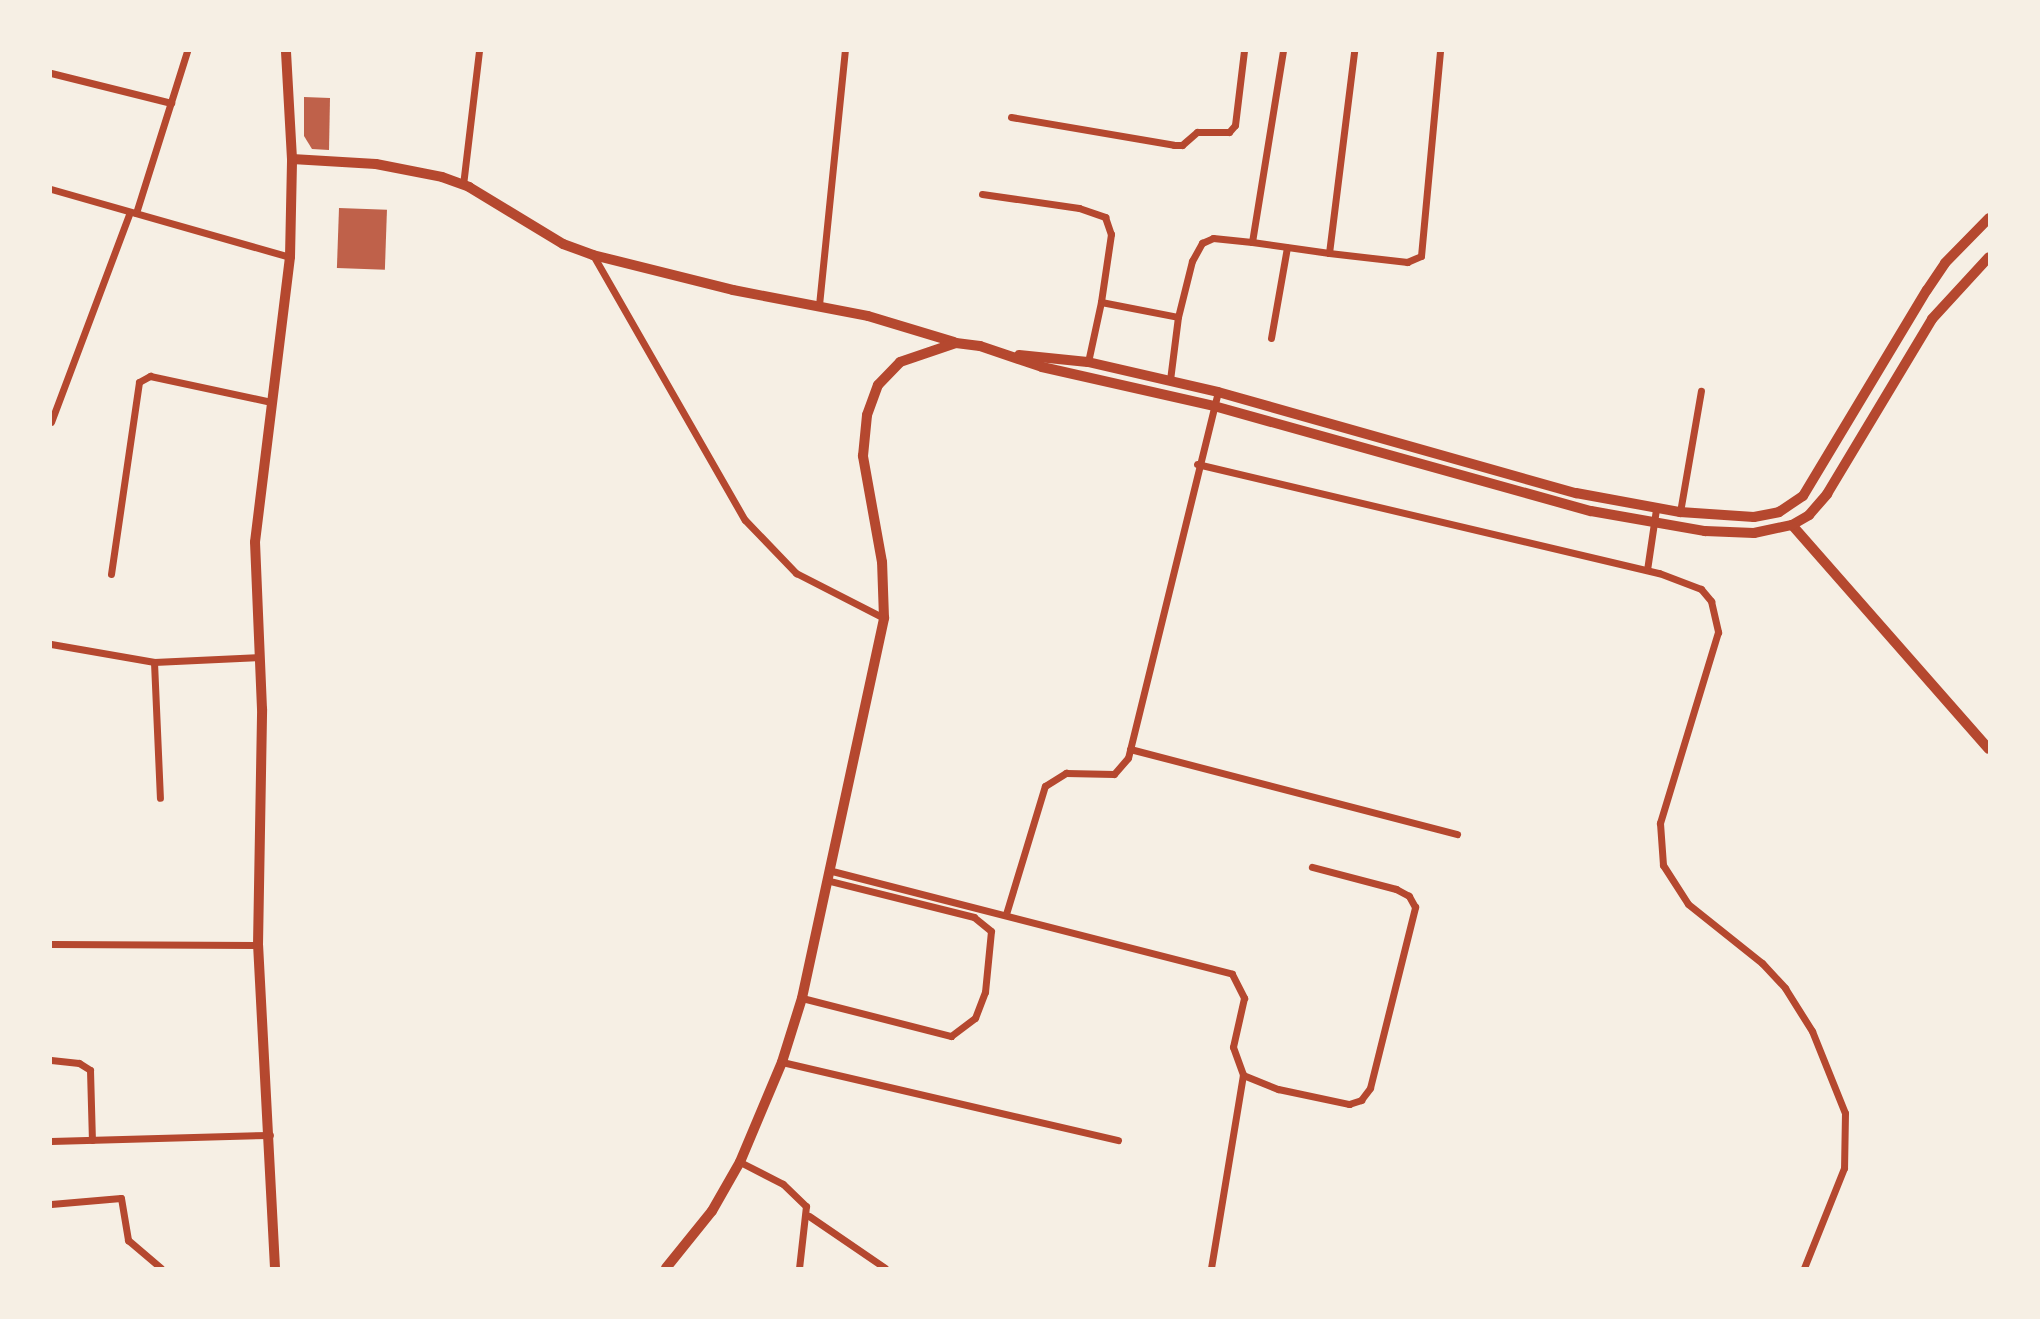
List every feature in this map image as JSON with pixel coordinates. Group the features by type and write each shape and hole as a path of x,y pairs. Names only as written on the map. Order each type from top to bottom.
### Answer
{"street":[{"path":"51,422 133,213 187,51"},
{"path":"275,1268 258,945 259,657 255,542 290,257 292,159 286,51"},
{"path":"463,185 480,51"},
{"path":"819,305 845,51"},
{"path":"1011,117 1174,145 1182,145 1197,132 1229,132 1235,125 1244,51"},
{"path":"1252,242 1283,51"},
{"path":"1329,253 1354,51"},
{"path":"1170,380 1178,317 1192,261 1202,243 1213,239 1252,242 1407,262 1421,256 1440,51"},
{"path":"51,73 171,103"},
{"path":"292,159 411,169 463,185 551,237 593,255 733,290 819,305 956,343 1015,355 1088,362 1170,380 1535,483 1656,509 1754,517 1779,512 1803,496 1945,263 1989,218"},
{"path":"51,189 290,257"},
{"path":"982,194 1079,208 1105,217 1111,234 1101,302 1088,362"},
{"path":"1271,338 1287,247"},
{"path":"593,255 745,520 796,573 884,618"},
{"path":"1015,355 1042,367 1214,406 1591,511 1654,524 1754,533 1792,525 1809,515 1827,494 1932,319 1989,257"},
{"path":"1101,302 1178,317"},
{"path":"666,1268 712,1210 740,1162 782,1062 802,998 831,876 884,618 882,562 863,456 867,415 878,385 900,362 956,343"},
{"path":"111,574 134,398 144,377 271,402"},
{"path":"1679,512 1701,391"},
{"path":"1006,914 1045,786 1066,774 1114,774 1123,768 1130,750 1197,464 1218,392"},
{"path":"1197,464 1647,570 1700,589 1717,616 1717,632 1660,823 1663,865 1688,904 1762,963 1784,988 1812,1031 1845,1113 1844,1168 1804,1268"},
{"path":"1647,570 1656,509"},
{"path":"1792,525 1989,749"},
{"path":"51,645 154,662 259,657"},
{"path":"154,662 160,797"},
{"path":"1130,750 1457,834"},
{"path":"1244,1075 1278,1089 1349,1104 1362,1100 1370,1088 1415,907 1409,896 1396,889 1312,867"},
{"path":"831,876 1006,914 1232,974 1244,998 1234,1047 1244,1075 1211,1268"},
{"path":"802,998 950,1036 975,1018 985,992 991,931 974,917 831,876"},
{"path":"51,944 258,945"},
{"path":"51,1060 79,1063 90,1070 92,1140"},
{"path":"782,1062 1118,1140"},
{"path":"51,1141 270,1135"},
{"path":"740,1162 798,1196 808,1216 885,1268"},
{"path":"51,1204 121,1198 128,1240 161,1268"},
{"path":"799,1268 808,1216"}],"building":[{"path":"304,97 330,98 329,150 312,149 304,136"},
{"path":"339,208 387,210 385,270 337,268"}]}
